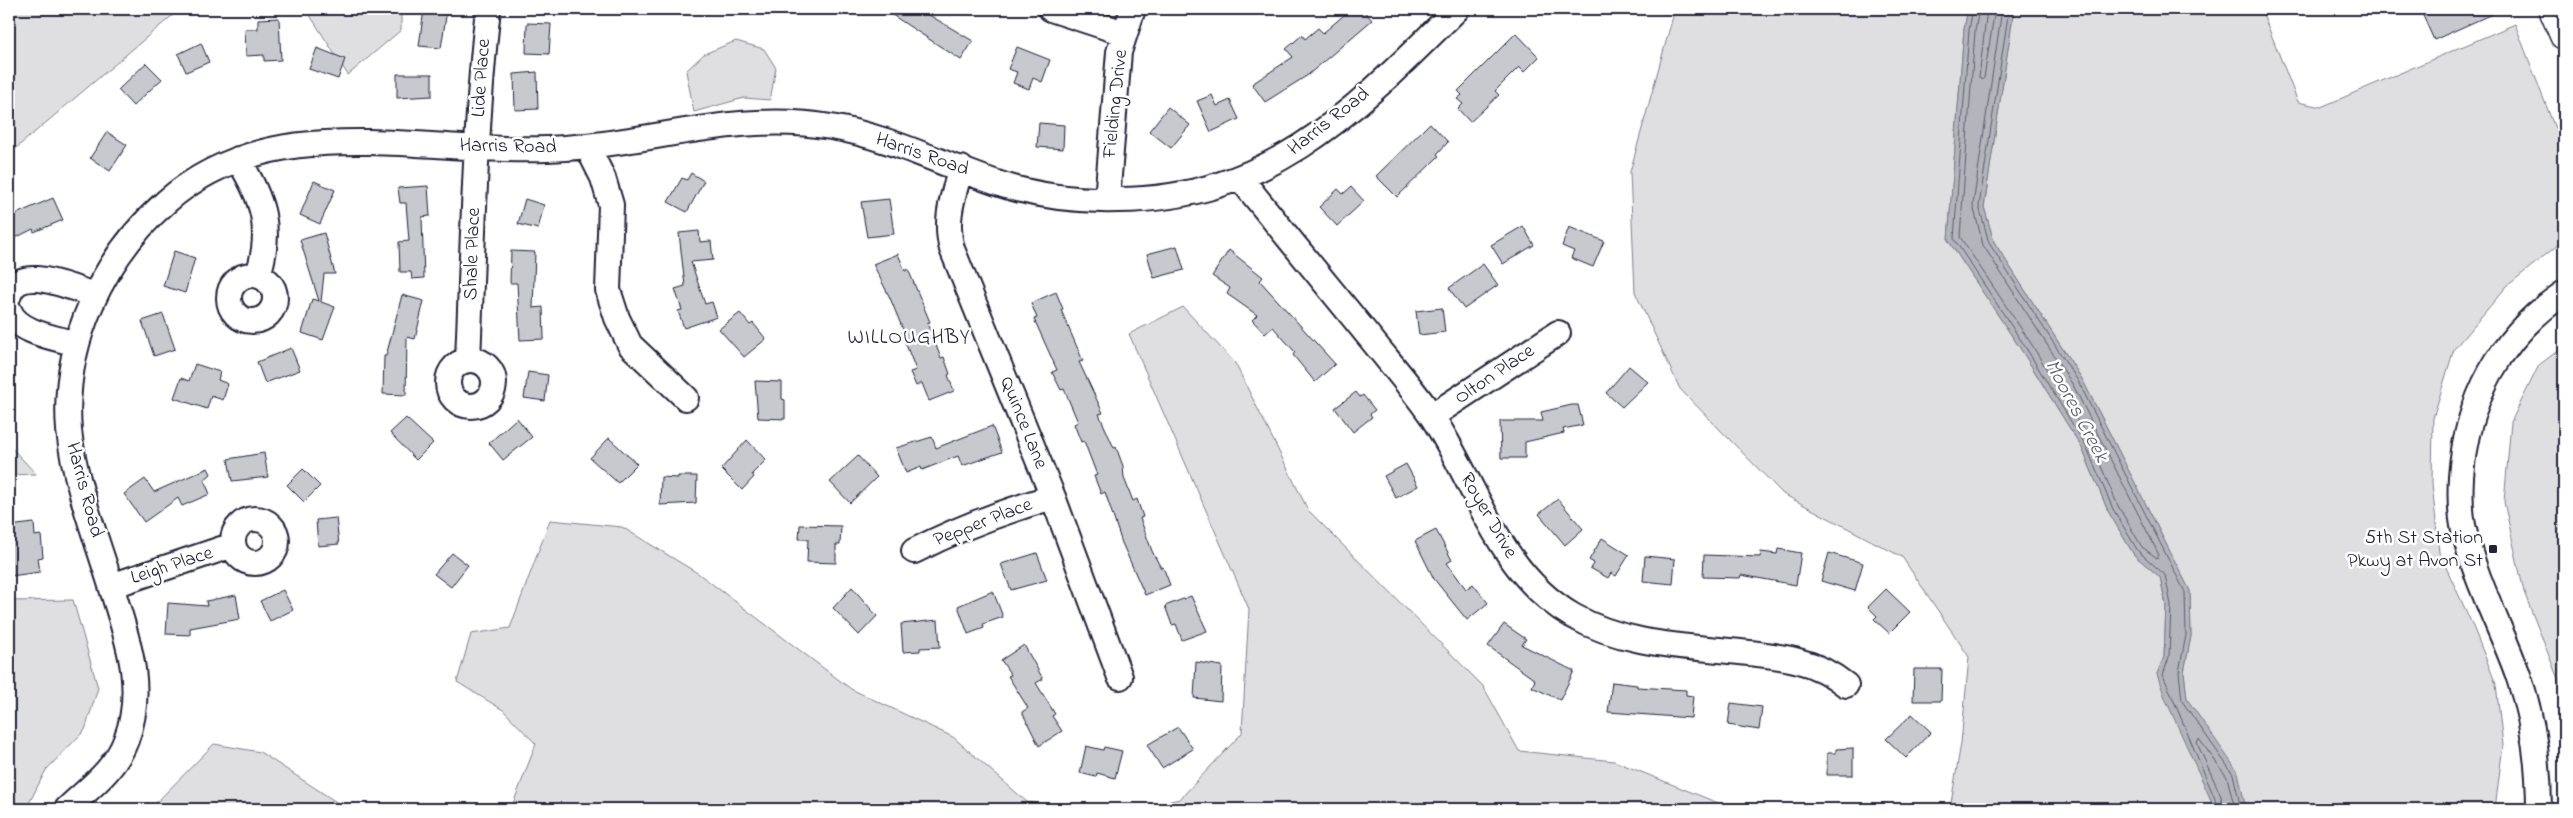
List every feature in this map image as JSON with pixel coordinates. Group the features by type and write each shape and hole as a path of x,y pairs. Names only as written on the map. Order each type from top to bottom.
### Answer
{"main road":[{"path":"2553,9 2564,35"}],"street":[{"name":"Lide Place","path":"477,148 482,58 488,9"},
{"path":"1051,9 1124,32"},
{"name":"Fielding Drive","path":"1107,200 1115,82 1119,52 1124,32 1134,9"},
{"name":"Harris Road","path":"67,809 99,781 115,761 125,744 132,720 136,690 134,664 74,464 69,429 69,394 77,344 94,295 122,251 141,227 167,202 193,182 238,160 278,149 325,142 532,151 587,146 736,122 791,123 832,127 897,144 1004,185 1067,199 1147,200 1183,196 1242,179 1279,160 1315,138 1342,117 1457,9"},
{"path":"587,146 603,178 611,205 608,290 617,318 630,345 686,398"},
{"name":"Shale Place","path":"468,360 477,148"},
{"path":"238,160 261,204 266,225 266,246 258,276"},
{"name":"Quince Lane","path":"961,168 948,215 948,234 952,249 1053,497 1120,677"},
{"name":"Royer Drive","path":"1242,179 1432,416 1503,548 1547,598 1572,615 1599,629 1640,641 1792,658 1832,674 1846,685"},
{"path":"9,295 16,284 25,279 37,278 94,295"},
{"path":"2539,809 2536,756 2527,706 2518,676 2474,565 2463,528 2460,497 2464,445 2471,414 2486,380 2504,350 2524,327 2564,293"},
{"path":"9,310 13,318 21,324 46,335 77,344"},
{"name":"Olton Place","path":"1432,416 1558,333"},
{"name":"Pepper Place","path":"914,551 958,529 1004,511 1053,497"},
{"name":"Leigh Place","path":"111,586 233,545"}],"shaded area":[{"path":"9,9 180,9 9,154"},
{"path":"306,9 401,9 401,30 348,75"},
{"path":"1675,9 1968,9 1964,29 1948,240 2022,351 2082,448 2108,511 2134,555 2160,577 2166,605 2164,657 2157,674 2211,800 2212,809 1950,809 1961,743 1969,657 1902,557 1783,494 1680,389 1635,292 1630,172"},
{"path":"2014,9 2261,9 2298,102 2321,107 2515,24 2564,152 2564,240 2507,286 2454,349 2433,418 2432,483 2439,552 2472,624 2496,684 2503,745 2495,809 2246,809 2246,805 2187,699 2184,672 2191,636 2190,591 2082,379 1994,242 1984,207"},
{"path":"736,41 764,49 776,68 770,100 744,98 694,112 686,71 704,54"},
{"path":"1183,307 1235,363 1308,510 1483,686 1519,751 1614,761 1733,809 1135,809 1180,799 1242,733 1249,609 1129,334"},
{"path":"2564,346 2564,720 2558,679 2524,592 2504,502 2511,422 2539,365"},
{"path":"9,445 36,474 9,475"},
{"path":"550,520 622,527 699,574 851,689 953,737 1027,802 1071,809 511,809 536,744 503,710 457,682 471,634 510,628"},
{"path":"73,600 98,688 85,730 46,770 26,809 9,809 9,601"},
{"path":"214,744 260,752 347,809 150,809"}],"water":[{"name":"Moores Creek","path":"1968,9 2014,9 1984,207 1994,242 2082,379 2190,591 2191,636 2184,672 2187,699 2238,772 2246,809 2212,809 2211,800 2165,698 2157,674 2164,657 2166,605 2160,577 2134,555 2108,511 2082,448 2022,351 1948,240 1964,29"}],"building":[{"path":"424,9 447,10 441,48 419,46"},
{"path":"883,9 919,9 973,41 961,60"},
{"path":"1351,9 1362,9 1372,20 1308,75 1265,102 1252,84 1293,57 1286,49 1302,35 1305,39 1318,28 1323,33"},
{"path":"2420,9 2503,9 2434,40"},
{"path":"279,18 281,60 264,61 264,55 246,56 245,29 258,29 258,19"},
{"path":"527,23 551,24 549,54 526,53"},
{"path":"1516,33 1539,57 1524,72 1519,67 1495,91 1499,95 1470,122 1458,109 1463,104 1457,99 1462,95 1458,91"},
{"path":"201,43 209,62 186,72 178,54"},
{"path":"1017,47 1050,60 1042,82 1033,78 1029,89 1013,83 1017,72 1008,69"},
{"path":"317,48 345,59 338,79 309,69"},
{"path":"146,63 162,79 133,106 118,90"},
{"path":"537,72 538,109 515,110 514,74"},
{"path":"397,74 432,74 432,96 397,98"},
{"path":"1212,95 1217,106 1230,100 1239,119 1211,132 1197,101"},
{"path":"1168,107 1190,125 1171,148 1149,131"},
{"path":"1039,123 1064,125 1063,149 1037,147"},
{"path":"1430,123 1448,142 1437,154 1439,156 1397,197 1376,176"},
{"path":"107,132 127,145 110,171 90,158"},
{"path":"691,173 704,181 687,212 668,202 682,178 687,180"},
{"path":"314,181 335,190 320,224 300,215"},
{"path":"428,186 430,216 422,217 424,278 412,279 411,272 400,272 399,242 409,241 406,203 400,203 398,188"},
{"path":"1351,187 1364,201 1337,226 1319,207 1338,189 1343,194"},
{"path":"53,198 63,220 34,232 33,229 9,241 9,217"},
{"path":"525,199 544,205 538,229 518,224"},
{"path":"889,199 894,234 867,237 861,202"},
{"path":"1523,226 1534,245 1503,264 1491,245"},
{"path":"1569,227 1604,241 1593,267 1571,258 1574,251 1562,246"},
{"path":"699,231 700,242 711,241 713,260 691,262 705,304 712,302 717,317 684,328 678,311 682,310 675,289 685,286 679,233"},
{"path":"324,233 335,274 324,274 321,302 335,307 323,340 302,333 312,299 319,301 300,240"},
{"path":"1177,246 1184,270 1154,278 1147,254"},
{"path":"1229,250 1263,277 1260,281 1335,364 1315,382 1293,355 1295,352 1273,327 1265,334 1252,320 1257,315 1227,294 1230,288 1212,276"},
{"path":"174,251 195,258 185,293 163,286"},
{"path":"511,251 535,252 533,308 543,307 544,339 520,340 517,283 510,283"},
{"path":"898,254 905,271 908,269 930,322 927,323 941,358 944,357 954,391 929,401 922,383 916,386 910,372 916,370 901,332 904,332 873,264"},
{"path":"1483,264 1498,285 1464,309 1449,288"},
{"path":"1056,292 1063,309 1061,310 1083,361 1079,362 1103,413 1099,414 1114,448 1116,447 1123,466 1124,478 1133,501 1137,499 1143,517 1140,518 1152,551 1161,568 1163,567 1170,585 1145,595 1122,543 1105,492 1101,494 1094,476 1097,475 1084,441 1081,442 1074,424 1078,422 1064,389 1061,390 1052,372 1057,370 1034,319 1037,318 1031,303"},
{"path":"402,295 424,301 415,339 407,337 406,395 383,394 384,356 386,356"},
{"path":"1442,308 1445,332 1419,335 1416,311"},
{"path":"740,313 750,325 753,323 766,339 744,357 719,329"},
{"path":"163,314 175,349 154,356 142,321"},
{"path":"291,348 300,370 265,383 257,362"},
{"path":"195,364 220,372 218,380 228,384 223,400 211,396 207,409 174,398 181,378 189,381"},
{"path":"1629,366 1648,382 1622,407 1606,393"},
{"path":"528,372 548,375 545,401 524,398"},
{"path":"755,381 782,382 782,399 785,400 785,419 758,418"},
{"path":"1356,392 1360,397 1363,395 1375,410 1370,414 1372,417 1353,432 1335,408"},
{"path":"1578,405 1583,425 1563,429 1564,433 1525,442 1525,458 1501,458 1500,421 1543,421 1541,412"},
{"path":"406,418 433,443 416,460 390,433"},
{"path":"517,418 532,437 503,460 489,443"},
{"path":"992,426 1002,452 962,466 958,456 922,470 921,467 906,473 896,448 932,437 936,448"},
{"path":"609,438 637,464 618,483 590,458"},
{"path":"747,440 766,460 752,474 754,477 742,490 721,469"},
{"path":"264,453 268,477 232,481 228,459"},
{"path":"858,456 877,477 850,503 830,482"},
{"path":"1406,464 1418,486 1396,498 1384,476"},
{"path":"208,468 211,474 204,480 210,494 182,506 178,498 144,522 124,494 145,479 154,492"},
{"path":"303,469 320,486 304,502 287,485"},
{"path":"678,476 697,476 696,503 660,505 661,477 678,478"},
{"path":"1558,499 1583,529 1565,545 1539,514"},
{"path":"336,518 339,544 318,546 316,520"},
{"path":"34,523 35,536 41,535 43,557 38,558 40,572 11,576 9,526"},
{"path":"800,525 841,526 840,545 836,545 836,563 807,562 808,539 799,539"},
{"path":"1436,530 1452,560 1447,563 1466,589 1473,584 1488,603 1467,620 1434,579 1415,541"},
{"path":"1602,538 1629,555 1616,576 1611,573 1608,578 1590,568 1594,563 1589,560"},
{"path":"1778,549 1801,553 1796,585 1741,575 1740,578 1703,577 1704,555 1760,557 1761,552 1777,554"},
{"path":"452,553 468,565 451,587 434,574"},
{"path":"1037,553 1047,580 1011,590 1001,564"},
{"path":"1829,553 1863,563 1855,591 1821,581"},
{"path":"1645,556 1675,559 1673,584 1643,581"},
{"path":"852,587 877,616 859,635 833,608"},
{"path":"1886,589 1910,612 1889,633 1874,619 1877,616 1868,607"},
{"path":"283,590 293,610 270,621 260,601"},
{"path":"993,591 1003,617 983,624 984,628 968,634 958,606"},
{"path":"236,595 240,619 190,628 190,635 166,634 168,603 207,606 206,601"},
{"path":"1191,596 1207,631 1182,640 1176,624 1172,625 1165,606"},
{"path":"938,620 940,647 920,648 920,651 903,652 901,624"},
{"path":"1504,624 1526,639 1522,645 1574,671 1560,700 1532,687 1535,680 1488,646"},
{"path":"1024,645 1043,679 1036,683 1055,714 1052,716 1062,731 1039,746 1022,712 1028,708 1008,676 1011,675 1001,660"},
{"path":"1196,662 1222,666 1221,701 1194,698"},
{"path":"1914,669 1942,669 1941,701 1913,701"},
{"path":"1612,682 1637,685 1637,687 1686,690 1686,695 1693,696 1691,718 1608,712"},
{"path":"1731,703 1762,707 1759,730 1728,725"},
{"path":"1912,714 1931,732 1906,758 1886,739"},
{"path":"1178,727 1193,749 1162,768 1147,745"},
{"path":"1086,746 1103,750 1104,747 1122,751 1115,778 1097,773 1096,777 1080,773"},
{"path":"1853,748 1853,775 1827,775 1827,753 1836,753 1836,749"}],"place":[{"name":"5th St Station Pkwy at Avon St","path":"2493,549"}],"district":[{"name":"WILLOUGHBY","path":"909,338"}]}
